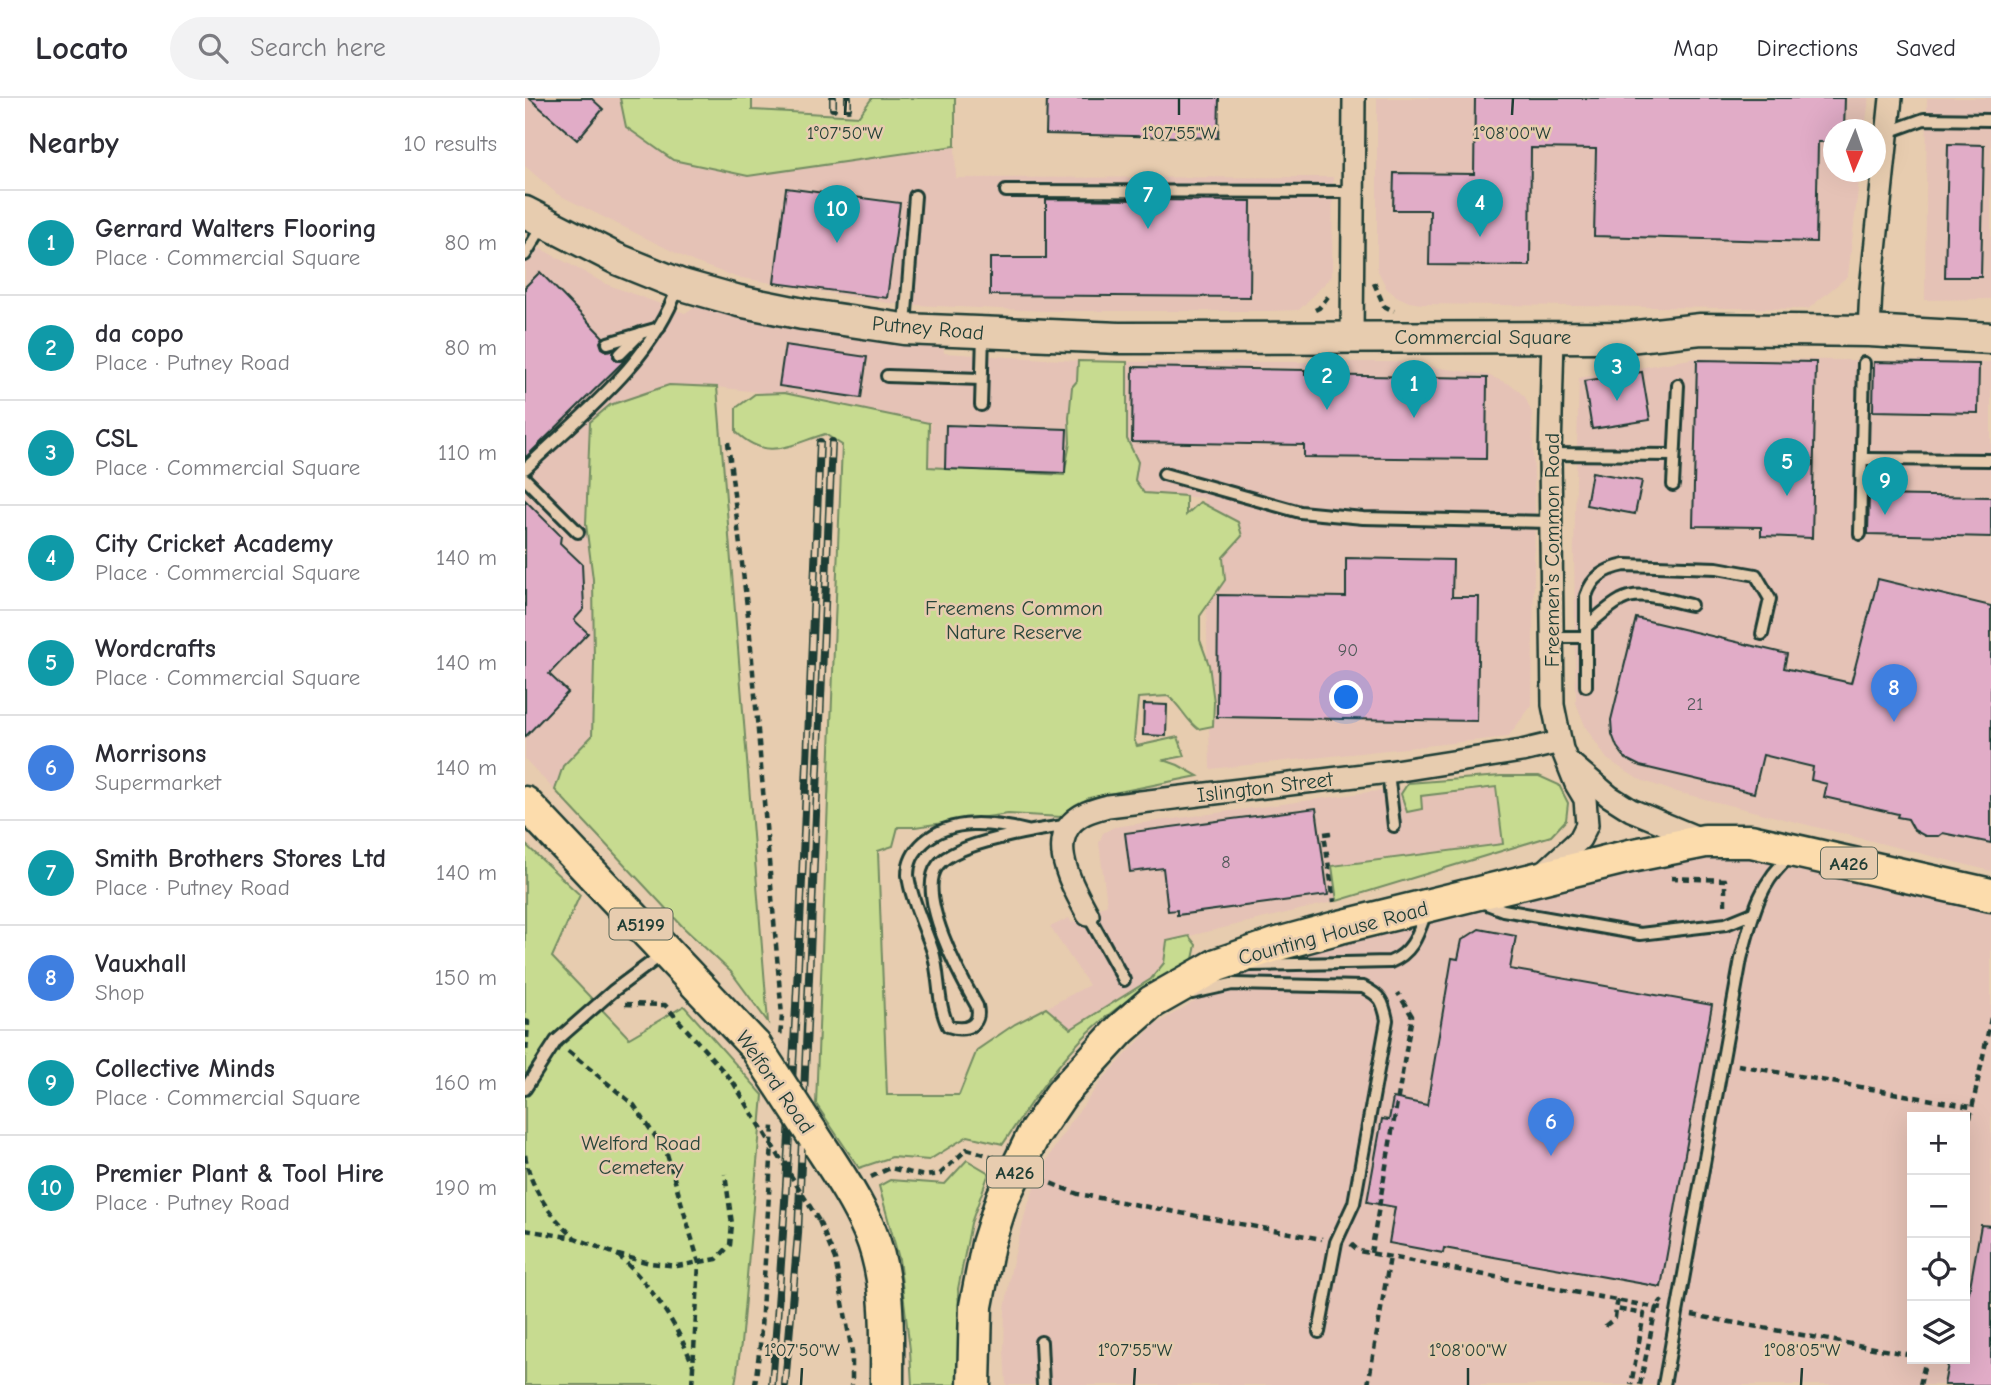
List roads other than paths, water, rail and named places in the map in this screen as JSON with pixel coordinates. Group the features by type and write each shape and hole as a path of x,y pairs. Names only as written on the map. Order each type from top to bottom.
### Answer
{"main road":[{"name":"Welford Road","path":"525,803 667,951 767,1044 813,1135 848,1187 873,1242 885,1296 887,1385"},
{"name":"A426","path":"1705,841 1751,841 1991,895"},
{"name":"Counting House Road","path":"974,1385 976,1306 988,1244 1009,1186 1034,1134 1062,1093 1093,1058 1152,1002 1217,965 1278,944 1537,878 1705,841"}],"street":[{"path":"1352,337 1354,98"},
{"path":"1869,331 1891,98"},
{"name":"Putney Road","path":"535,218 617,259 679,284 739,301 803,314 904,329 1119,338 1352,337"},
{"name":"Commercial Square","path":"1352,337 1628,337 1701,329 1869,331 1991,338"},
{"name":"Freemen's Common Road","path":"1537,878 1580,839 1587,825 1585,799 1564,752 1552,705 1550,454 1553,337"},
{"name":"Islington Street","path":"1071,825 1085,813 1108,806 1388,772 1522,751 1564,752"},
{"path":"1564,752 1609,796 1631,810 1705,841"},
{"path":"1071,825 1063,839 1062,857 1066,873 1088,915"}],"lane":[{"path":"1887,133 1924,119 1991,120"},
{"path":"1006,191 1355,192"},
{"path":"904,329 915,196"},
{"path":"525,255 535,218"},
{"path":"525,469 632,366 669,312 679,284"},
{"path":"608,343 659,328"},
{"path":"620,354 641,333"},
{"path":"981,405 983,334"},
{"path":"1860,534 1864,459 1864,363"},
{"path":"887,376 981,379"},
{"path":"1673,485 1678,385"},
{"path":"1550,454 1674,455"},
{"path":"1864,459 1991,460"},
{"path":"1164,474 1300,512 1363,518 1550,522"},
{"path":"525,480 578,532"},
{"path":"1586,686 1586,596 1590,584 1610,568 1625,565 1717,568 1756,575 1770,599 1762,634"},
{"path":"1552,636 1586,632 1622,599 1632,596 1691,605"},
{"path":"1388,772 1394,826"},
{"path":"1027,831 991,824 950,828 931,836 916,850 908,864 908,878 934,956 943,1017 948,1026 966,1028 975,1024 979,1015 949,952 931,893 936,867 959,851 1027,831 1071,825"},
{"path":"1664,1385 1741,958 1753,913 1765,883 1781,864 1798,850"},
{"path":"1467,896 1503,910 1640,934 1726,924 1753,913"},
{"path":"1217,965 1390,962 1403,957 1412,948 1428,907"},
{"path":"1088,915 1124,980"},
{"path":"525,1089 556,1041 613,991 667,951"},
{"path":"1152,1002 1232,984 1363,987 1383,1002 1387,1020 1354,1203 1336,1242 1319,1332"},
{"path":"1041,1342 1043,1385"},
{"path":"1036,1385 1043,1373"},
{"path":"1043,1373 1053,1385"}],"railway":[{"path":"833,98 833,108"},
{"path":"848,98 848,108"},
{"path":"772,1385 795,1031 820,442"},
{"path":"785,1385 798,1234 832,442"}],"place":[{"name":"Smith Brothers Stores Ltd","path":"1148,229"},
{"name":"City Cricket Academy","path":"1480,237"},
{"name":"Premier Plant & Tool Hire","path":"837,243"},
{"name":"CSL","path":"1617,401"},
{"name":"da copo","path":"1327,410"},
{"name":"Gerrard Walters Flooring","path":"1414,418"},
{"name":"Wordcrafts","path":"1787,496"},
{"name":"Collective Minds","path":"1885,515"},
{"name":"Vauxhall","path":"1894,722"},
{"name":"Morrisons","path":"1551,1156"}],"park label":[{"name":"Freemens Common Nature Reserve","path":"1014,620"},
{"name":"Welford Road Cemetery","path":"641,1155"}]}
